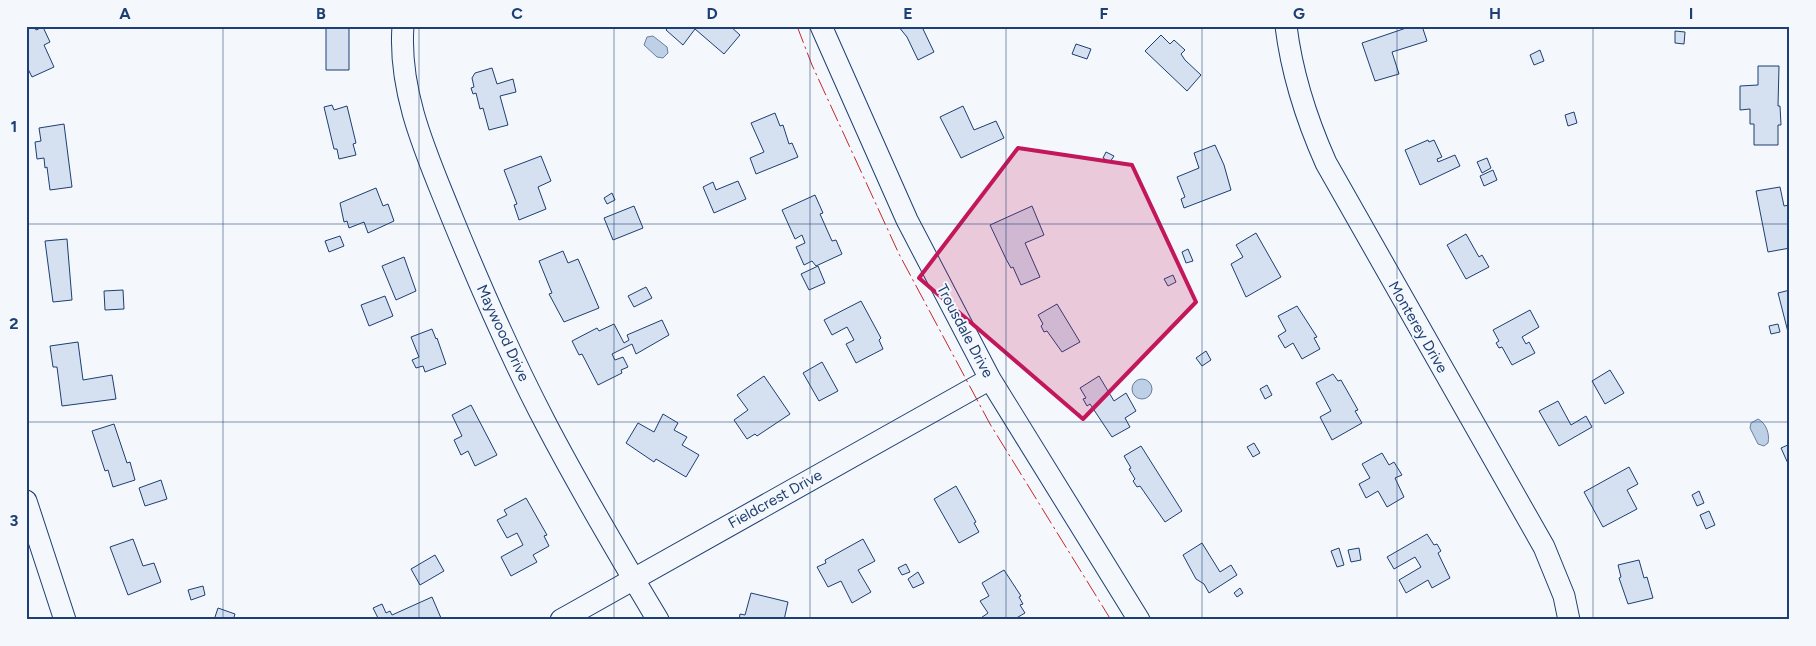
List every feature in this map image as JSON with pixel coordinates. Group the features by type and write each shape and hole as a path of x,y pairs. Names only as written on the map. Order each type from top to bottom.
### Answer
{"street":[{"name":"Maywood Drive","path":"403,26 404,72 412,108 427,154 463,245 508,348 545,423 633,580 658,620"},
{"name":"Trousdale Drive","path":"821,26 907,220 990,379 1139,620"},
{"name":"Monterey Drive","path":"1286,26 1291,62 1300,98 1326,162 1544,546 1564,596 1569,620"},
{"name":"Fieldcrest Drive","path":"561,620 990,379"},
{"path":"26,501 65,620"}],"highlighted area":[{"path":"1018,148 1132,165 1196,302 1083,419 919,278"}],"water":[{"path":"653,36 667,47 668,53 663,58 657,57 644,45 647,37"},
{"path":"1138,379 1146,379 1152,385 1152,393 1146,399 1138,399 1132,393 1132,385"},
{"path":"1758,419 1763,423 1768,433 1768,443 1764,446 1758,444 1750,428 1751,423"}],"building":[{"path":"26,26 34,26 36,30 43,27 50,42 44,45 54,67 32,77 26,65"},
{"path":"349,26 349,70 326,70 326,27"},
{"path":"669,26 730,26 740,35 724,54 695,29 683,45 666,30"},
{"path":"898,26 929,26 923,29 934,52 918,60 907,37"},
{"path":"1412,26 1422,26 1427,41 1392,52 1399,74 1375,81 1362,43"},
{"path":"1675,31 1685,32 1684,44 1675,43"},
{"path":"1161,35 1170,44 1174,40 1185,50 1181,54 1201,75 1187,91 1145,51"},
{"path":"1076,44 1091,49 1087,59 1072,54"},
{"path":"1540,50 1544,61 1534,65 1530,55"},
{"path":"1758,66 1779,66 1778,106 1780,106 1781,125 1778,125 1778,145 1754,145 1754,124 1750,124 1750,109 1740,110 1740,86 1758,85"},
{"path":"492,68 497,84 513,79 516,92 500,96 508,125 489,130 483,108 480,109 476,93 473,94 471,88 474,87 472,78 475,73"},
{"path":"332,105 334,110 347,106 356,143 353,144 356,155 339,159 337,149 334,149 324,107"},
{"path":"963,106 974,130 996,121 1004,138 961,158 940,117"},
{"path":"1574,112 1577,123 1568,126 1565,115"},
{"path":"775,113 780,126 783,125 789,144 792,143 798,157 756,174 750,158 764,152 751,123"},
{"path":"64,124 72,187 50,190 47,167 45,168 44,158 37,159 35,142 41,141 39,128"},
{"path":"1428,140 1429,142 1434,140 1442,157 1437,159 1438,162 1455,155 1460,166 1420,185 1405,150"},
{"path":"1215,145 1224,165 1231,190 1184,208 1181,199 1185,197 1177,177 1199,168 1194,153"},
{"path":"1106,152 1114,156 1110,162 1103,158"},
{"path":"541,156 551,181 538,187 546,209 519,220 514,205 517,204 504,170"},
{"path":"1487,158 1491,168 1482,173 1477,162"},
{"path":"1493,170 1497,180 1484,186 1480,176"},
{"path":"738,181 746,199 714,213 703,187 713,182 716,190"},
{"path":"1780,187 1784,206 1789,205 1790,210 1790,248 1768,252 1756,191"},
{"path":"376,188 383,206 388,204 394,221 368,233 364,222 349,228 347,221 344,222 340,203"},
{"path":"612,193 615,200 607,204 604,198"},
{"path":"815,195 823,213 820,214 832,241 836,240 842,254 816,266 812,261 804,265 796,247 805,243 802,235 795,239 782,210"},
{"path":"634,206 643,228 613,240 604,218"},
{"path":"1032,206 1044,235 1025,243 1040,277 1021,285 990,225"},
{"path":"1256,233 1281,277 1246,297 1231,264 1243,257 1236,245"},
{"path":"1466,234 1479,257 1482,255 1489,267 1466,279 1447,245"},
{"path":"340,236 344,246 329,252 325,241"},
{"path":"67,239 72,300 53,302 45,241"},
{"path":"1188,249 1193,261 1186,263 1182,252"},
{"path":"563,251 568,263 578,259 599,308 564,322 549,294 552,293 539,261"},
{"path":"404,257 416,291 396,300 382,266"},
{"path":"818,266 825,283 809,290 801,274"},
{"path":"1173,275 1176,282 1168,286 1164,279"},
{"path":"646,287 652,298 634,307 628,296"},
{"path":"123,290 124,309 105,310 104,291"},
{"path":"1790,290 1790,332 1788,332 1778,293"},
{"path":"385,296 393,316 369,326 361,305"},
{"path":"861,301 881,338 879,340 883,349 856,363 846,344 854,340 847,327 832,335 824,320"},
{"path":"1057,304 1080,342 1062,352 1047,331 1044,332 1041,326 1043,324 1038,315"},
{"path":"1297,306 1317,337 1314,338 1320,349 1302,359 1293,343 1285,348 1278,336 1286,331 1278,316"},
{"path":"1530,310 1539,327 1522,337 1526,344 1529,342 1535,353 1512,365 1502,347 1499,348 1496,343 1499,341 1493,330"},
{"path":"662,320 669,335 636,354 632,344 612,354 615,360 623,357 628,367 621,370 622,373 598,385 582,354 579,355 572,341 597,328 599,331 614,324 624,343 629,340 627,335"},
{"path":"1778,324 1780,332 1771,334 1769,326"},
{"path":"432,329 446,364 425,372 423,366 416,368 412,360 419,357 411,337"},
{"path":"78,342 83,380 112,375 116,399 62,406 57,367 53,367 50,346"},
{"path":"1206,351 1211,360 1202,366 1196,358"},
{"path":"822,362 838,391 819,401 803,373"},
{"path":"1610,370 1624,393 1605,404 1592,381"},
{"path":"1333,374 1338,381 1341,380 1358,410 1355,411 1362,423 1332,440 1320,417 1331,411 1316,383"},
{"path":"764,376 790,414 757,436 755,434 747,439 734,420 748,410 737,395"},
{"path":"1099,376 1114,401 1126,393 1136,411 1125,418 1130,427 1112,437 1090,404 1087,406 1083,399 1086,398 1080,388"},
{"path":"1267,385 1272,395 1265,399 1260,389"},
{"path":"1558,401 1571,425 1586,416 1592,427 1559,446 1539,411"},
{"path":"471,405 497,455 475,466 468,451 461,455 454,440 462,436 452,415"},
{"path":"663,414 678,423 674,430 687,437 682,445 699,455 686,477 656,459 654,462 626,443 638,423 654,432"},
{"path":"114,424 127,463 130,462 135,480 113,487 108,470 105,471 92,431"},
{"path":"1254,443 1260,453 1253,457 1247,447"},
{"path":"1790,444 1790,468 1781,448"},
{"path":"1141,446 1182,511 1165,522 1140,486 1137,487 1133,481 1135,479 1124,456"},
{"path":"1382,453 1389,465 1394,462 1402,475 1395,478 1404,497 1387,507 1378,491 1366,498 1359,484 1370,478 1362,464"},
{"path":"1629,467 1638,484 1627,490 1637,509 1603,527 1584,492"},
{"path":"161,480 167,499 145,506 139,488"},
{"path":"956,486 976,522 974,523 979,532 959,543 934,499"},
{"path":"1699,491 1704,503 1697,506 1692,495"},
{"path":"526,498 547,535 544,536 549,546 533,555 537,562 511,576 501,557 523,545 517,533 507,538 497,520 507,515 504,510"},
{"path":"1709,511 1715,525 1706,529 1700,515"},
{"path":"1427,534 1434,545 1437,544 1441,551 1438,553 1450,578 1432,588 1428,580 1406,593 1399,580 1421,567 1415,557 1394,569 1387,557"},
{"path":"133,539 143,566 154,563 161,582 128,595 110,547"},
{"path":"863,539 875,561 858,570 871,592 852,603 841,581 828,587 817,567 826,563 825,560"},
{"path":"1202,543 1220,572 1231,565 1237,575 1209,593 1204,584 1196,579 1183,555"},
{"path":"1339,548 1344,565 1337,567 1331,551"},
{"path":"1359,548 1361,560 1351,562 1348,550"},
{"path":"435,555 444,571 420,585 411,569"},
{"path":"1639,560 1644,578 1647,577 1653,598 1628,604 1619,578 1621,577 1618,565"},
{"path":"906,564 910,572 902,575 898,568"},
{"path":"1004,570 1021,596 1019,597 1023,604 1020,605 1025,613 1013,620 978,620 988,613 980,601 989,596 982,583"},
{"path":"918,572 924,583 913,588 908,579"},
{"path":"203,586 205,595 191,600 188,590"},
{"path":"1240,588 1243,593 1237,597 1234,593"},
{"path":"751,593 788,602 784,620 739,620 740,614 745,615"},
{"path":"432,597 441,618 437,620 379,620 373,608 382,604 386,613 390,611 392,615"},
{"path":"218,608 235,614 233,620 214,620"}],"power":[{"path":"797,26 812,65 899,254 990,424 1111,620"}]}
